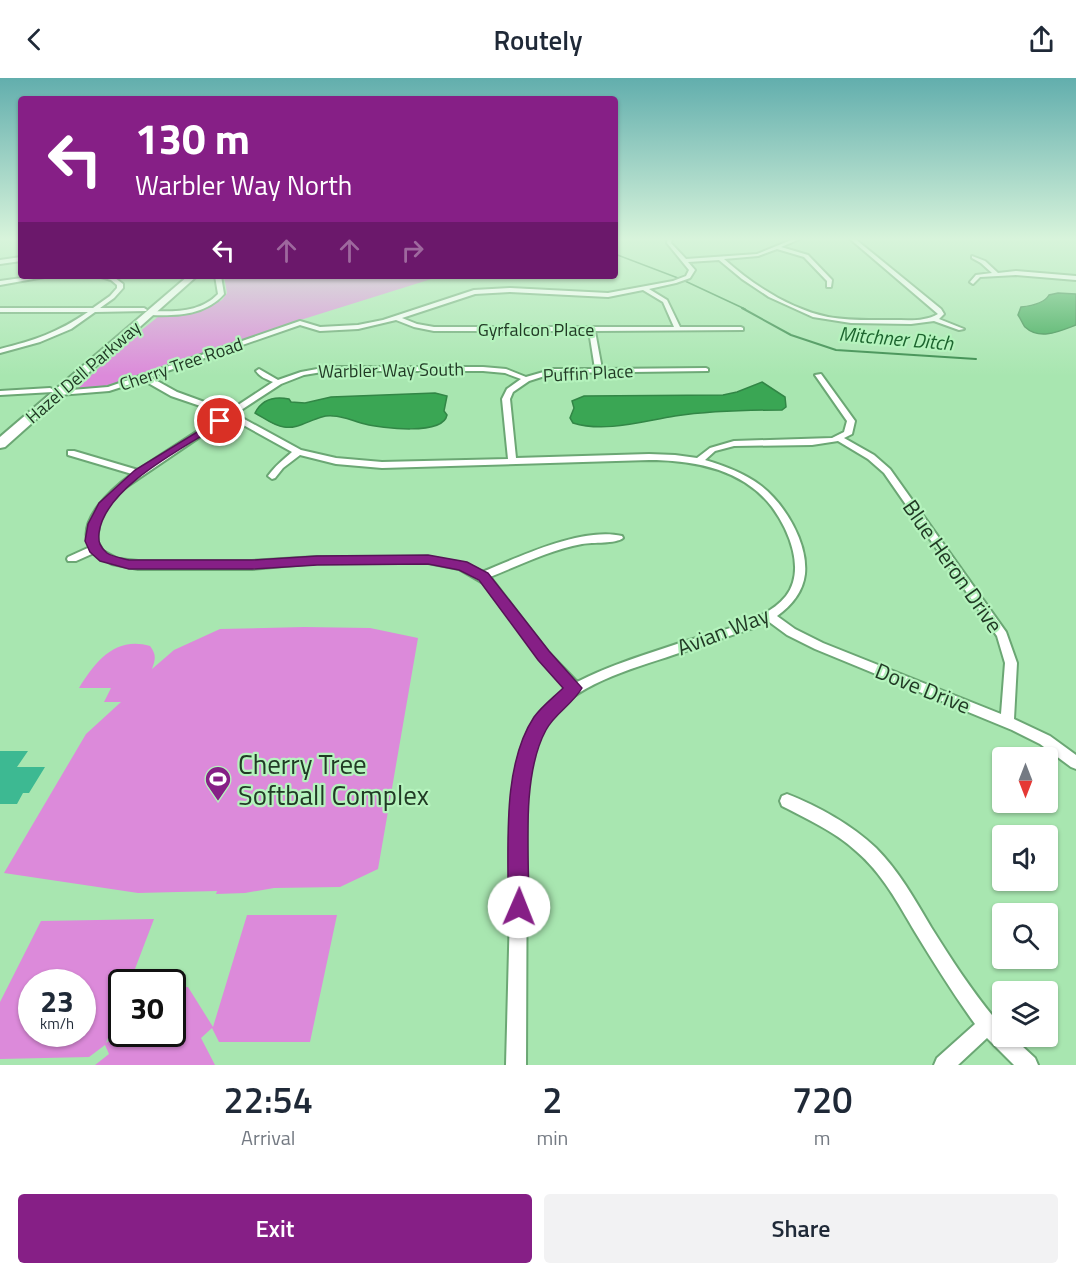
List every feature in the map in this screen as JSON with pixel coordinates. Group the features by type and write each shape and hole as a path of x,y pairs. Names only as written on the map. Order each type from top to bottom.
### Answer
{"main road":[{"name":"Hazel Dell Parkway","path":"147,312 175,284"},
{"name":"Hazel Dell Parkway","path":"0,430 50,393 183,284"},
{"name":"Hazel Dell Parkway","path":"0,444 50,393"}],"street":[{"path":"0,351 55,335 93,312 116,294 120,287 118,284"},
{"path":"0,311 181,311 203,306 217,299 221,294 219,284"},
{"path":"397,318 460,295 481,291 510,290 603,295 660,284"},
{"path":"752,284 820,317 848,321 919,322 934,320 961,329"},
{"path":"908,284 939,309 940,314 934,320"},
{"path":"644,288 665,301 678,329"},
{"name":"Cherry Tree Road","path":"0,394 95,392 300,323 312,328 347,328 379,324 397,318"},
{"name":"Gyrfalcon Place","path":"397,318 428,328 741,329"},
{"path":"592,329 598,370"},
{"name":"Warbler Way South","path":"95,549 92,532 103,505 139,472 278,382 315,370 340,368 483,369 506,371 526,379"},
{"path":"259,370 266,377 278,382"},
{"name":"Puffin Place","path":"512,461 506,399 510,391 526,379 554,371 706,370"},
{"path":"699,461 708,450 727,443 818,442 840,439 849,432 852,424 819,375"},
{"name":"Avian Way","path":"144,377 174,394 230,414 298,452 336,461 370,465 656,456 699,461 733,472 759,488 777,506 796,544 801,562 799,583 788,600 769,616 603,674 574,688 541,722 530,741 523,763 520,795 516,1065"},
{"name":"Blue Heron Drive","path":"840,439 871,457 886,471 1002,635 1011,663 1007,721"},
{"path":"272,476 280,466 298,452"},
{"path":"71,453 139,472"},
{"path":"483,576 512,563 593,538 618,538"},
{"path":"72,559 95,549 104,558 129,564 252,565 317,560 428,560 462,566 483,576 544,655 574,688"},
{"name":"Dove Drive","path":"769,616 804,640 1007,721 1045,740 1076,763"},
{"path":"787,801 854,839 877,860 900,892 958,987 986,1026 1028,1065"},
{"path":"944,1065 986,1026"}],"shaded area":[{"path":"225,284 415,284 294,322 119,382 97,388 78,388 123,345 159,316 203,309 222,300 227,293"},
{"path":"1076,294 1076,325 1044,334 1025,327 1018,315 1021,307 1044,301 1049,295"},
{"path":"762,382 785,397 786,407 782,410 688,414 598,427 573,423 570,418 574,408 572,401 584,396 723,395"},
{"path":"435,393 447,396 444,411 447,415 443,422 424,428 384,427 333,416 284,427 255,413 261,404 273,398 305,403 331,397"},
{"name":"Cherry Tree Softball Complex","path":"370,628 418,638 378,869 340,887 274,888 245,893 216,894 217,891 138,893 4,873 86,734 121,702 104,702 111,688 79,688 92,669 107,654 126,645 150,646 155,658 152,669 174,650 220,629"},
{"path":"247,915 337,915 310,1042 219,1042 212,1028 201,1038 215,1065 95,1065 109,1054 105,1045 89,1057 0,1059 0,1002 41,921 154,919 135,969 108,969 108,1038 106,1043 108,1041 108,1047 186,1047 186,987 213,1027"}],"building":[{"path":"0,751 28,751 17,767 45,767 29,793 23,793 17,804 0,804"}],"waterway":[{"name":"Mitchner Ditch","path":"692,284 745,309"},
{"name":"Mitchner Ditch","path":"742,308 791,335 836,350 976,359"}],"place":[{"name":"Cherry Tree Softball Complex","path":"218,802"}],"route":[{"path":"220,421 139,472 111,496 103,505 94,524 92,541 95,549 104,558 138,565 252,565 317,560 428,560 445,561 474,570 483,576 550,663 574,688 549,711 535,731 525,754 520,795 519,907"}]}
